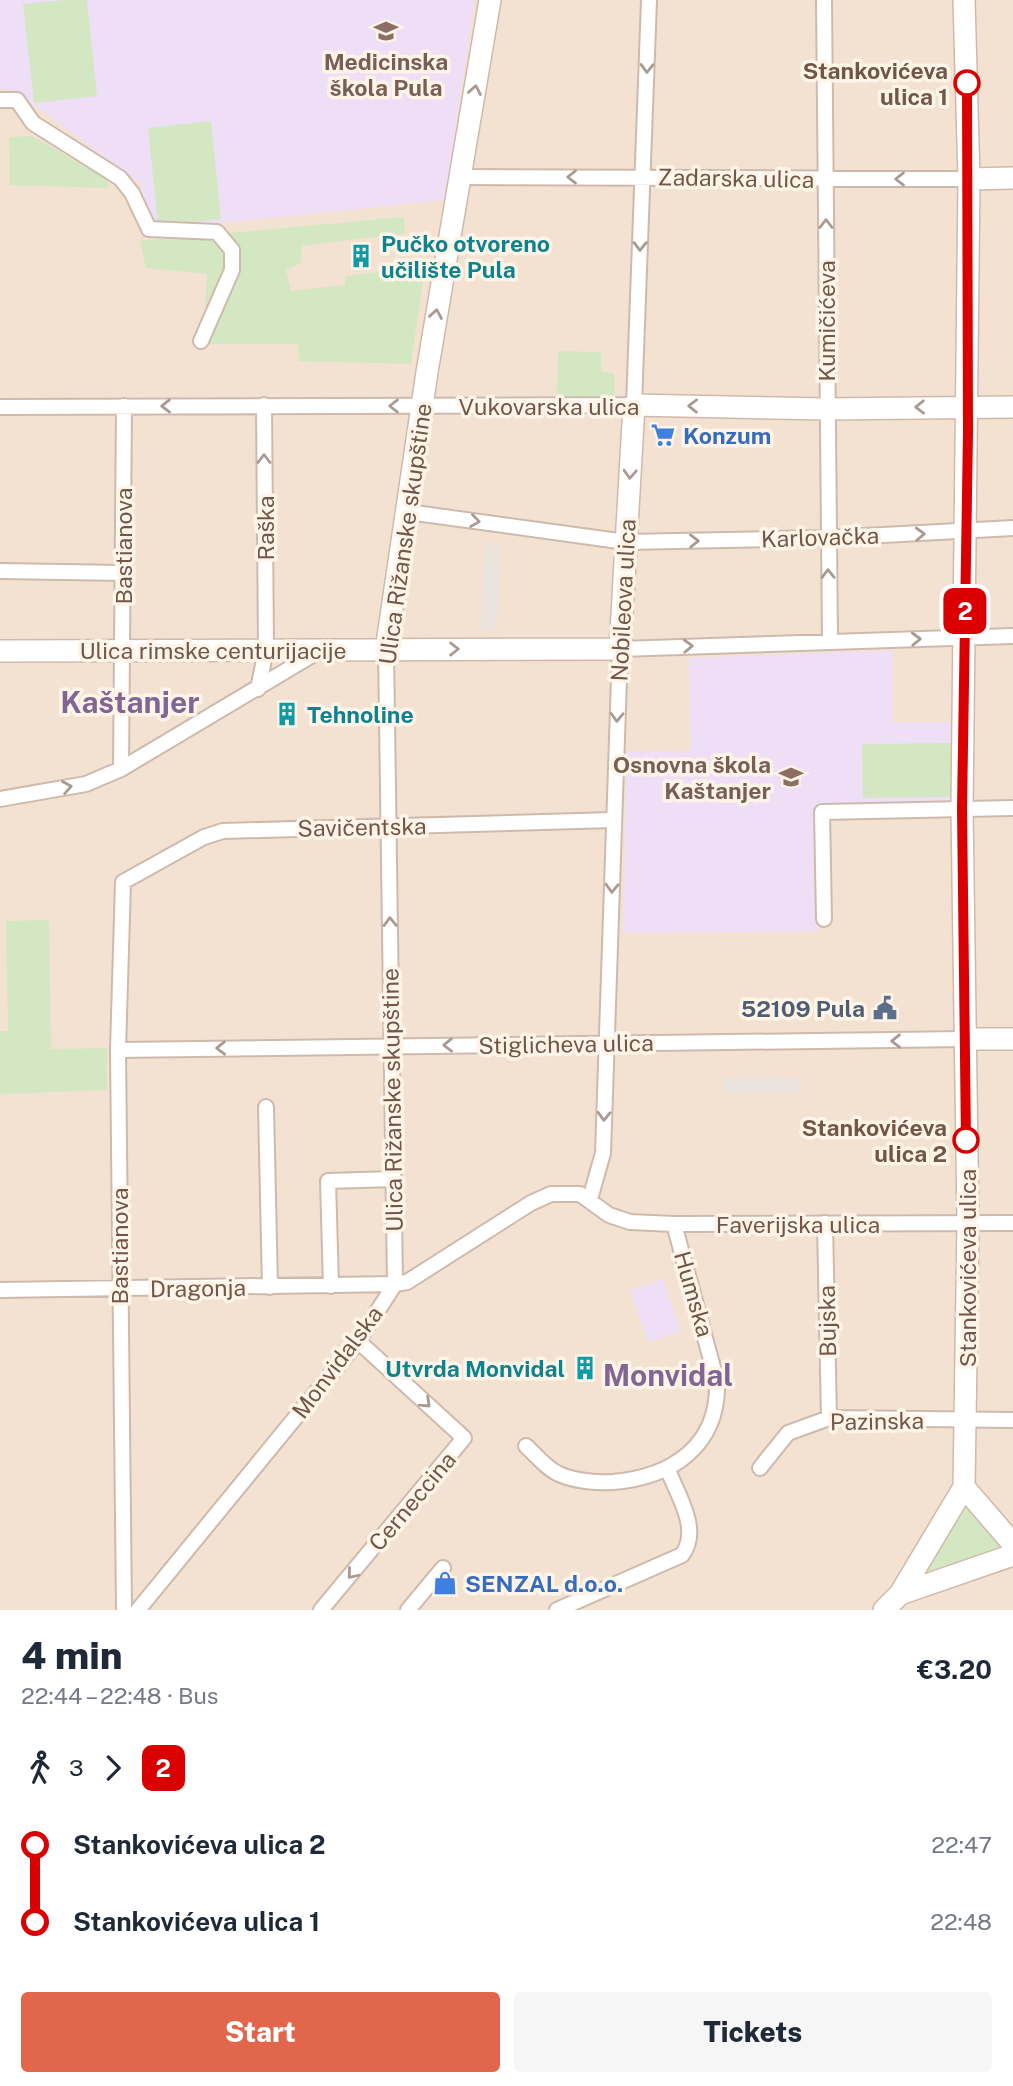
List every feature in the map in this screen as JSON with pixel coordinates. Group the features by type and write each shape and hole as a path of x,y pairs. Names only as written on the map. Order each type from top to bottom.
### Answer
{"street":[{"name":"Ulica Rižanske skupštine","path":"395,1284 386,650 422,406 490,0"},
{"name":"Nobileova ulica","path":"590,1199 603,1153 620,649 639,310 641,177 649,0"},
{"name":"Kumičićeva","path":"824,0 827,179 825,409 830,642"},
{"name":"Stankovićeva ulica","path":"964,0 969,179 962,809 968,1223 964,1487"},
{"path":"0,100 17,100 33,123 120,178 132,193 149,229 217,232 232,250 232,270 201,341"},
{"name":"Zadarska ulica","path":"460,177 1013,178"},
{"name":"Raška","path":"258,689 266,650 264,405"},
{"name":"Vukovarska ulica","path":"0,407 1013,407"},
{"name":"Bastianova","path":"121,769 124,407"},
{"name":"Karlovačka","path":"408,512 626,542 828,538 1013,528"},
{"path":"0,571 122,573"},
{"name":"Ulica rimske centurijacije","path":"0,651 620,649 1013,636"},
{"path":"0,799 86,783 121,769 321,650"},
{"path":"824,919 822,812 1013,808"},
{"name":"Savičentska","path":"123,882 204,838 223,831 614,820"},
{"name":"Bastianova","path":"123,882 118,1050 118,1289 124,1610"},
{"name":"Stiglicheva ulica","path":"118,1050 1013,1039"},
{"name":"Dragonja","path":"266,1107 270,1287"},
{"path":"331,1286 327,1181 393,1179"},
{"name":"Monvidalska","path":"138,1610 358,1341 395,1284 407,1282 531,1203 551,1194 568,1193 590,1199"},
{"name":"Faverijska ulica","path":"590,1199 609,1215 630,1222 1013,1223"},
{"name":"Bujska","path":"825,1223 829,1418"},
{"name":"Humska","path":"526,1446 559,1474 599,1483 638,1480 668,1470 702,1441 718,1403 712,1358 674,1224"},
{"name":"Dragonja","path":"0,1290 395,1284"},
{"name":"Cerneccina","path":"321,1610 464,1438 358,1341"},
{"name":"Pazinska","path":"760,1468 788,1433 829,1418 1013,1420"},
{"path":"557,1610 682,1555 691,1544 690,1528 668,1470"},
{"path":"889,1606 964,1487 1013,1544"},
{"path":"889,1606 1013,1555"},
{"path":"408,1610 443,1568"}],"shaded area":[{"path":"0,0 1013,0 1013,1610 0,1610"},
{"path":"0,0 475,0 445,200 232,222 153,226 139,182 13,90 0,89"},
{"path":"485,542 501,543 497,630 481,629"},
{"name":"Osnovna škola Kaštanjer","path":"893,650 893,722 956,722 956,802 818,804 819,932 623,933 627,752 691,751 689,658"},
{"path":"724,1078 799,1079 799,1093 724,1093"},
{"path":"663,1279 681,1331 648,1342 630,1290"}],"green space":[{"path":"87,0 97,96 34,103 23,4"},
{"path":"211,121 221,219 158,226 148,128"},
{"path":"32,136 107,179 108,188 10,185 9,137"},
{"path":"404,217 405,233 302,246 301,263 286,270 291,291 345,285 345,276 406,269 424,275 411,364 299,361 298,344 203,344 207,274 146,268 140,241"},
{"path":"558,351 601,352 601,372 614,373 615,402 557,402"},
{"path":"951,743 952,797 863,798 862,744"},
{"path":"49,920 51,1049 107,1048 107,1090 0,1094 0,1031 8,1031 6,921"},
{"path":"971,1503 1011,1549 928,1582 918,1573"}],"bus line":[{"name":"2","path":"966,1140 962,809 968,432 967,83"}],"place":[{"name":"Medicinska škola Pula","path":"386,31"},
{"name":"Stankovićeva ulica 1","path":"967,83"},
{"name":"Pučko otvoreno učilište Pula","path":"361,256"},
{"name":"Konzum","path":"663,435"},
{"name":"Tehnoline","path":"287,714"},
{"name":"Osnovna škola Kaštanjer","path":"791,777"},
{"name":"52109 Pula","path":"885,1008"},
{"name":"Stankovićeva ulica 2","path":"966,1140"},
{"name":"Utvrda Monvidal","path":"585,1368"},
{"name":"SENZAL d.o.o.","path":"445,1583"}],"district":[{"name":"Kaštanjer","path":"130,702"},
{"name":"Monvidal","path":"668,1375"}]}
